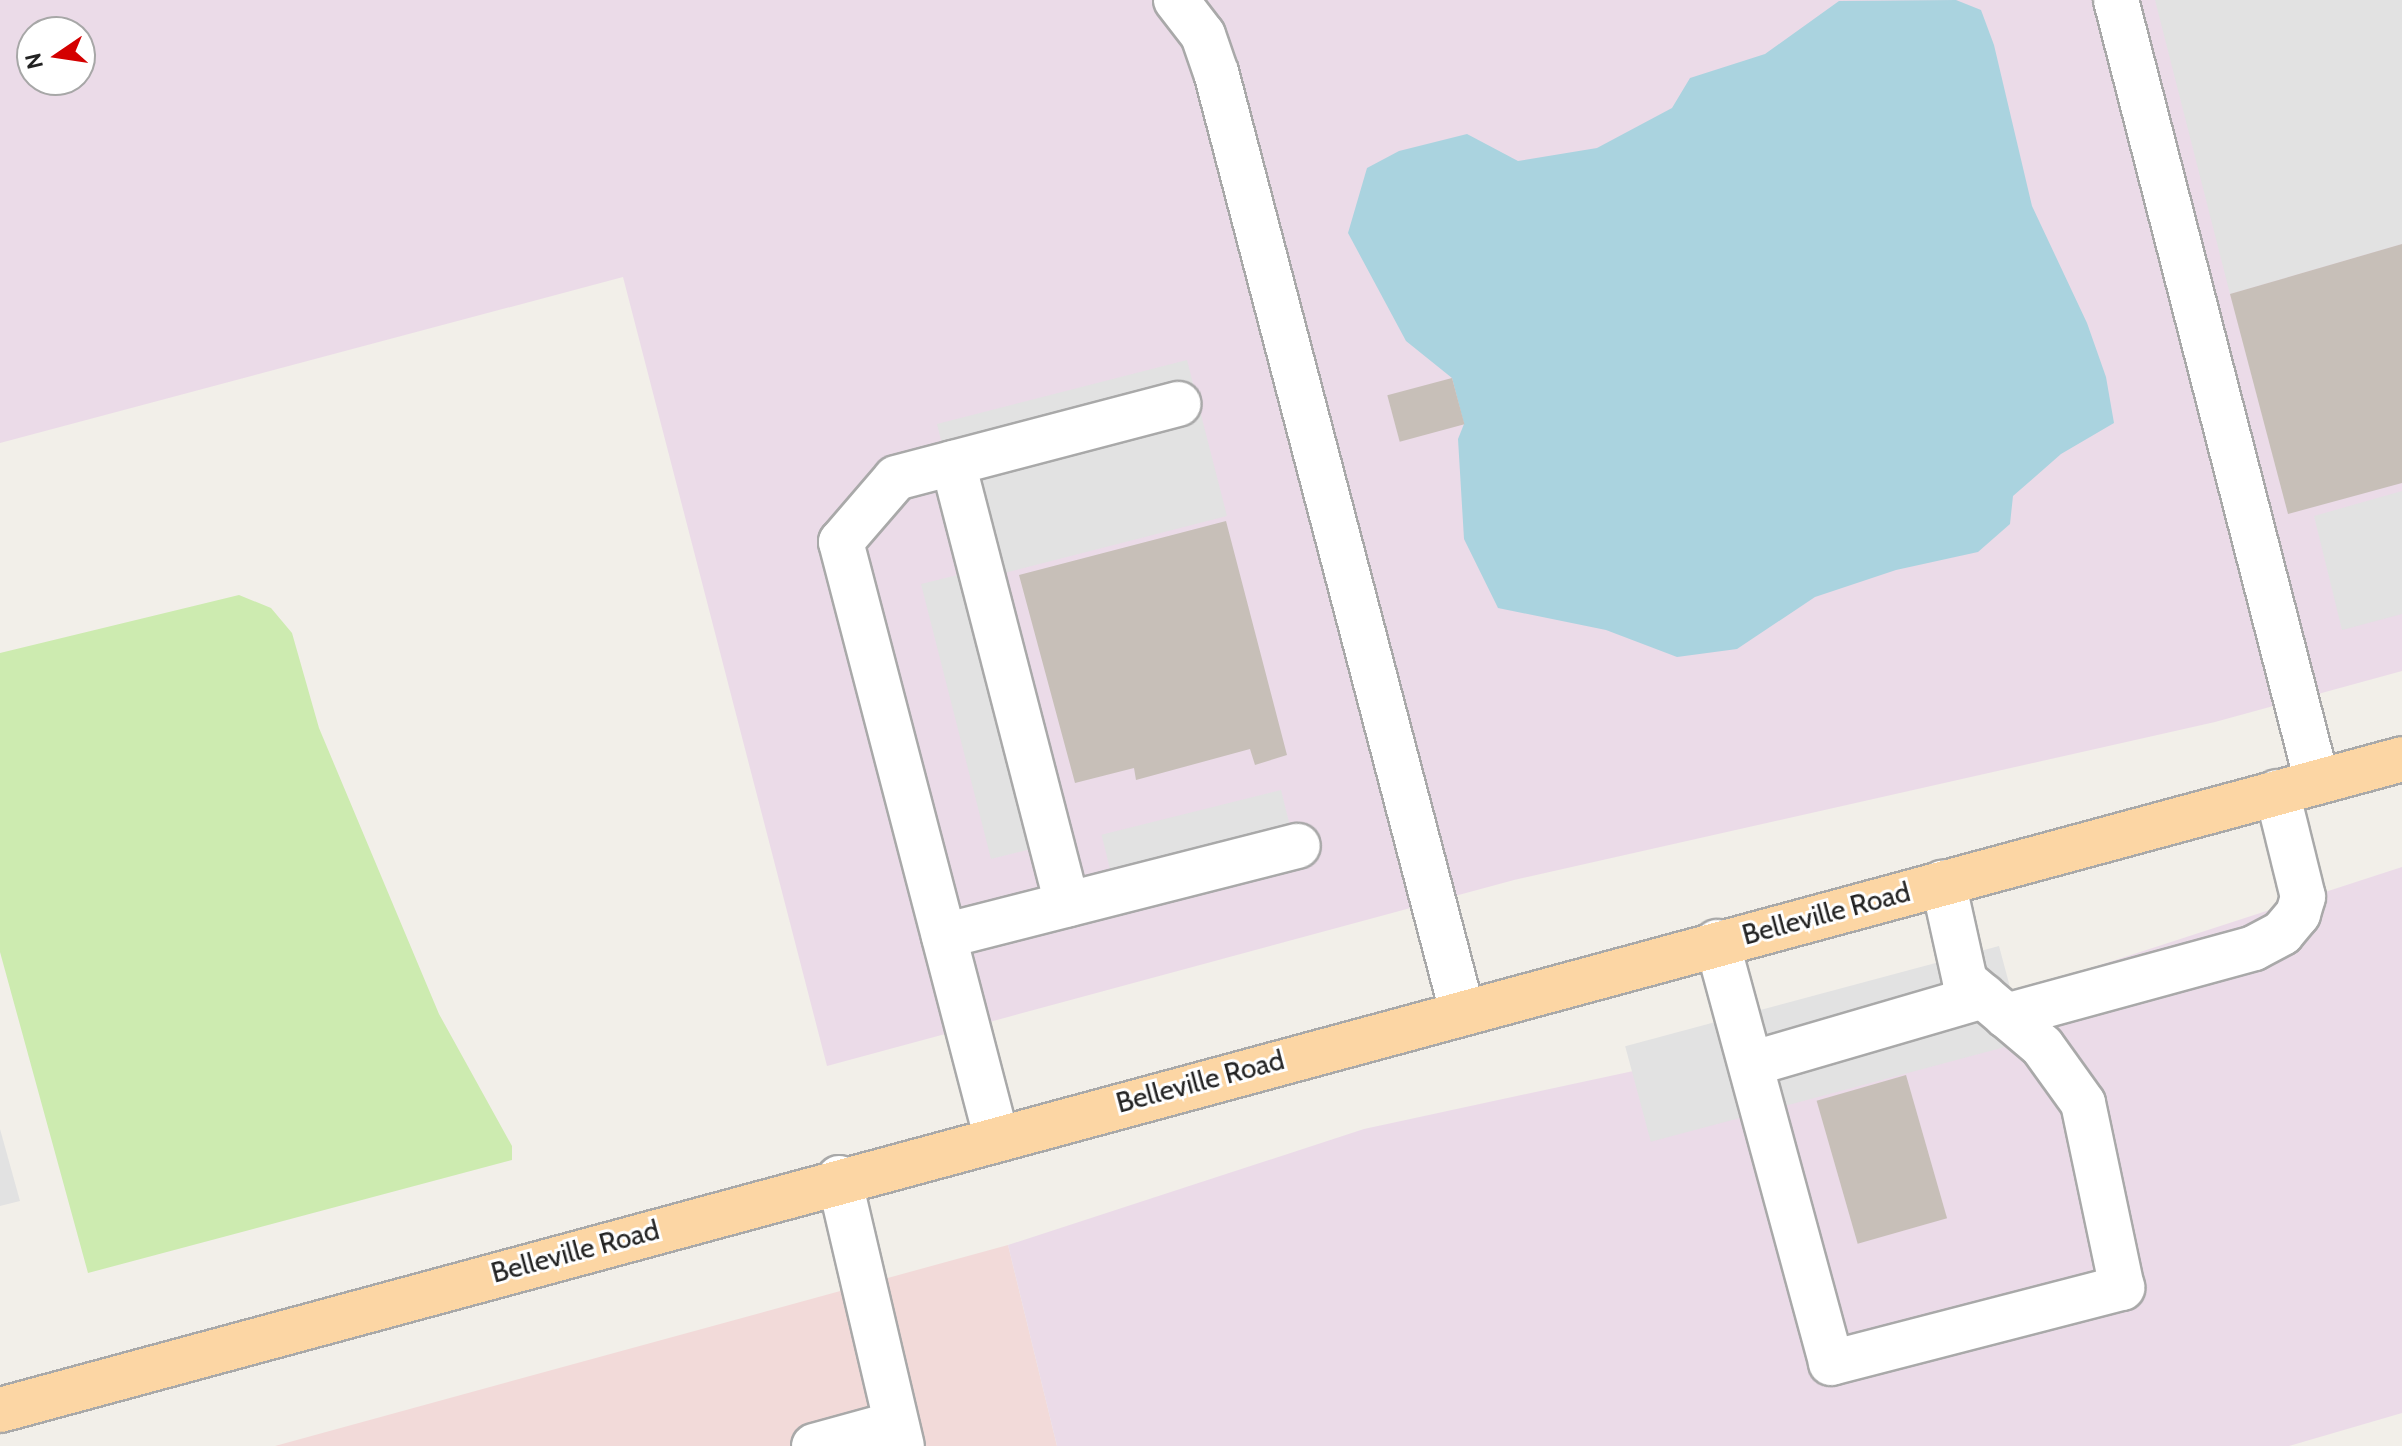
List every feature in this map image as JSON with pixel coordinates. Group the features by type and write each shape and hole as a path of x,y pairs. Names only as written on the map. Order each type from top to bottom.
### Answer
{"main road":[{"name":"Belleville Road","path":"0,1410 839,1178 2402,759"}],"lane":[{"path":"1176,0 1203,35 1216,72 1462,1011"},
{"path":"1751,1064 2254,948 2282,933 2298,914 2303,897 2297,787 2116,0"},
{"path":"996,1136 841,542 896,478 1178,404"},
{"path":"953,463 1067,905"},
{"path":"944,936 1298,846"},
{"path":"1717,942 1831,1363 2122,1288 2083,1103 2042,1046 1965,981 1943,882"},
{"path":"814,1446 898,1435 839,1178"}],"shaded area":[{"path":"0,0 2402,0 2402,671 2215,722 1514,880 827,1066 623,277 0,443"},
{"path":"2155,0 2402,0 2402,244 2230,294"},
{"path":"1187,360 1227,516 989,577 1056,843 991,859 921,584 974,571 937,424"},
{"path":"2402,491 2402,614 2342,630 2314,516"},
{"path":"1281,790 1300,866 1120,910 1101,835"},
{"path":"2402,867 2402,1413 2289,1446 1057,1446 1008,1245 1364,1129 2051,981"},
{"path":"1999,946 2025,1042 1651,1142 1625,1046"},
{"path":"0,1129 20,1201 0,1206"},
{"path":"1008,1245 1057,1446 275,1446"}],"green space":[{"path":"239,595 271,608 292,633 319,728 439,1014 512,1146 512,1160 88,1273 0,952 0,653"}],"water":[{"path":"1956,0 1981,10 1994,45 2032,206 2087,323 2106,377 2114,423 2061,454 2013,496 2010,524 1978,552 1896,570 1815,597 1737,649 1677,657 1606,630 1498,608 1464,539 1458,439 1464,424 1452,378 1406,341 1348,233 1367,168 1399,151 1467,134 1518,161 1597,148 1672,108 1690,78 1765,54 1839,1"}],"building":[{"path":"2402,244 2402,483 2288,514 2230,294"},
{"path":"1452,378 1464,424 1400,442 1387,395"},
{"path":"1226,521 1287,755 1255,765 1250,749 1136,780 1134,768 1075,783 1019,575"},
{"path":"1906,1075 1947,1218 1858,1244 1817,1101"}]}
